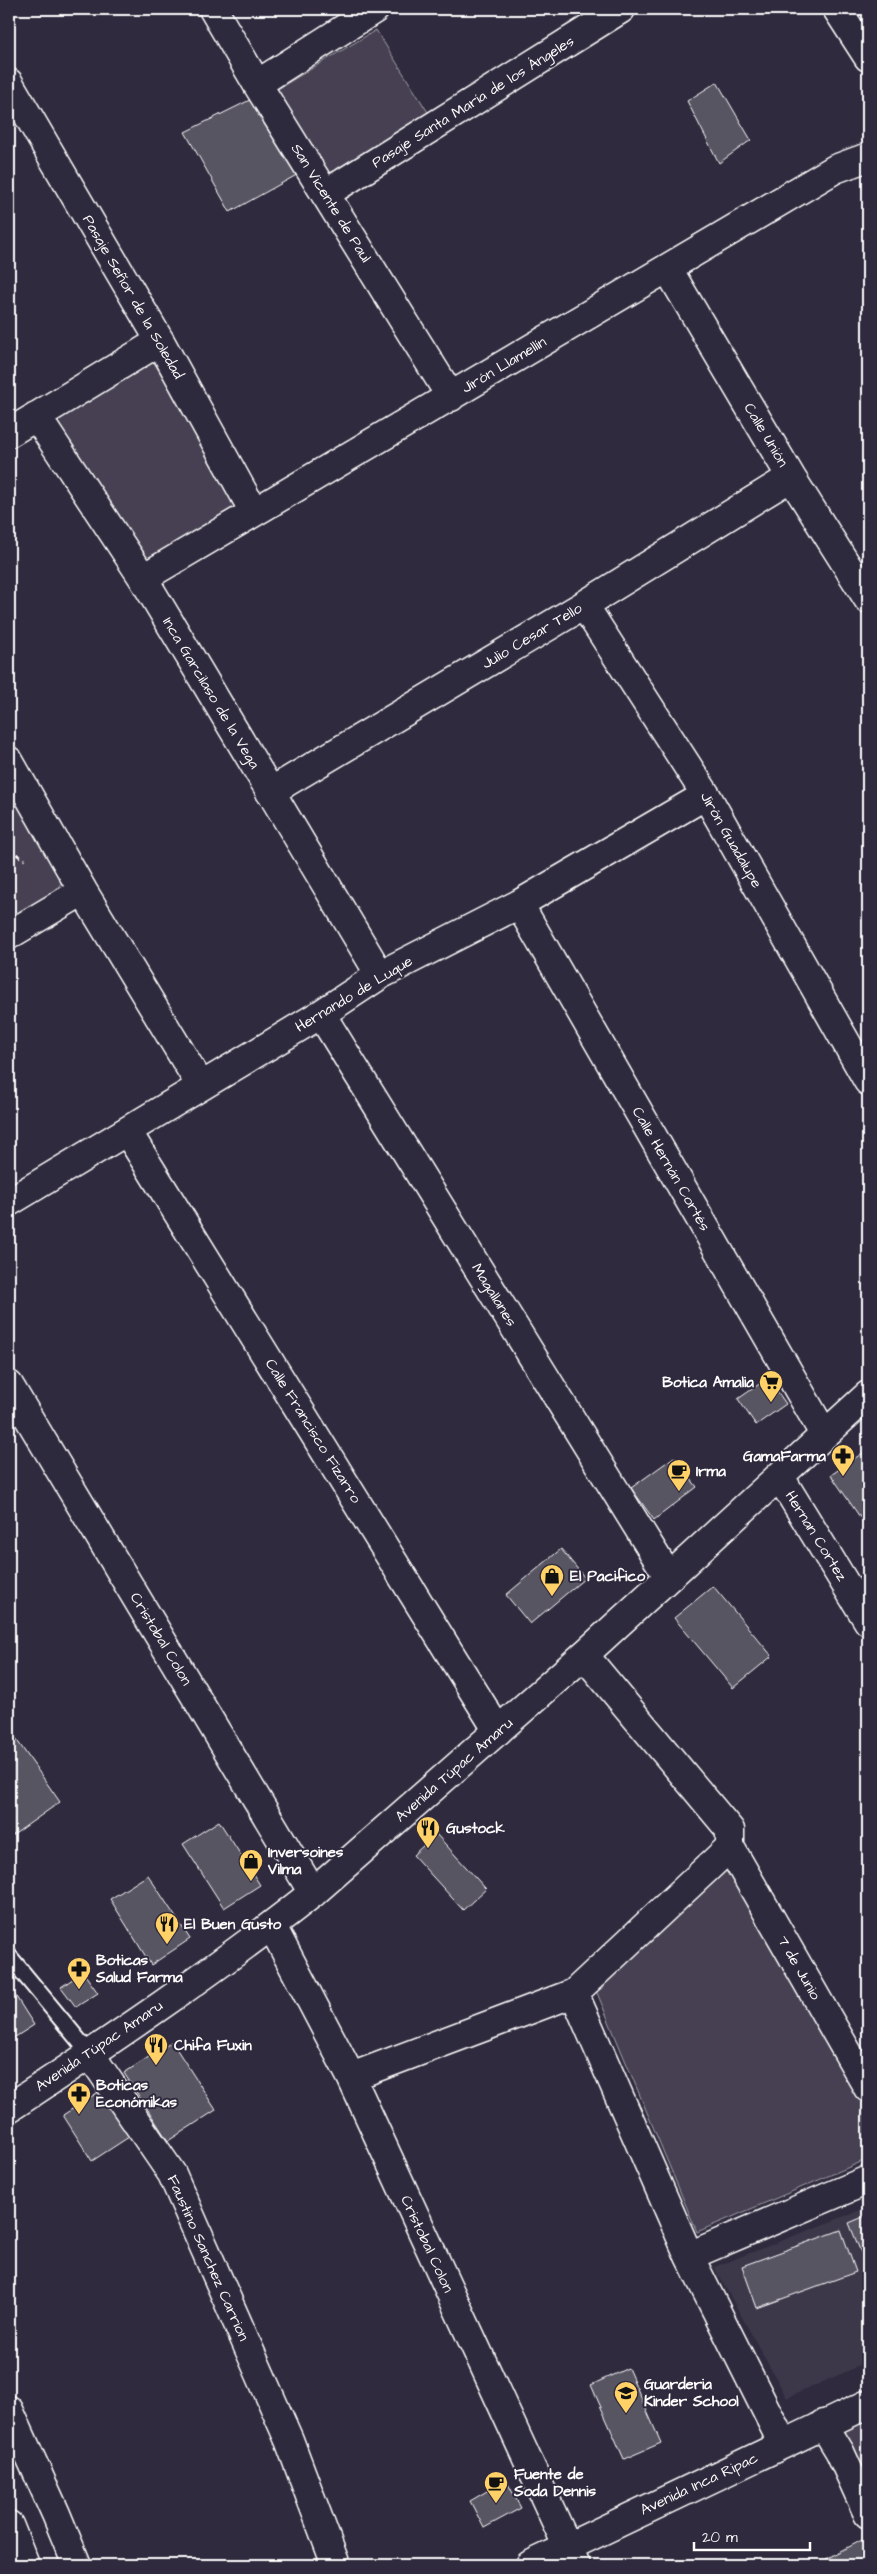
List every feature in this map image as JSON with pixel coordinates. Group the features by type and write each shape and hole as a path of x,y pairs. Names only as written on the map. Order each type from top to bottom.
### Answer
{"street":[{"name":"San Vicente de Paul","path":"213,9 257,84 451,397"},
{"path":"257,84 375,9"},
{"name":"Pasaje Santa María de los Ángeles","path":"325,194 621,9"},
{"path":"837,9 868,57"},
{"name":"Pasaje Señor de la Soledad","path":"9,83 160,341 254,512"},
{"name":"Jirón Llamellín","path":"143,578 835,169 868,157"},
{"name":"Calle Unión","path":"668,269 791,477 868,599"},
{"path":"9,433 160,341"},
{"name":"Inca Garcilaso de la Vega","path":"36,416 143,578 380,975"},
{"name":"Julio Cesar Tello","path":"270,792 584,605 791,477"},
{"name":"Jirón Guadalupe","path":"584,605 706,795 868,1081"},
{"path":"9,762 83,891 201,1086"},
{"name":"Hernando de Luque","path":"9,1202 321,1014 380,975 519,904 706,795"},
{"path":"9,935 83,891"},
{"name":"Calle Hernán Cortés","path":"519,904 824,1434"},
{"name":"Magallanes","path":"321,1014 668,1576"},
{"name":"Calle Francisco Fizarro","path":"127,1131 498,1731"},
{"name":"Cristobal Colon","path":"9,1385 313,1893"},
{"name":"Avenida Túpac Amaru","path":"9,2108 90,2054 272,1926 313,1893 584,1655 668,1576 780,1477 868,1395"},
{"name":"Hernan Cortez","path":"780,1477 868,1620"},
{"name":"7 de Junio","path":"584,1655 730,1830 730,1847 868,2088"},
{"path":"350,2077 574,1993 730,1847"},
{"name":"Cristobal Colon","path":"272,1926 350,2077 571,2556"},
{"path":"574,1993 689,2256 783,2444"},
{"name":"Faustino Sanchez Carrion","path":"90,2054 172,2174 289,2440 336,2565"},
{"path":"689,2256 868,2180"},
{"name":"Avenida Inca Ripac","path":"530,2565 571,2556 783,2444 868,2404"},
{"path":"9,2410 77,2565"},
{"path":"823,2424 840,2452 868,2514"},
{"path":"9,2524 25,2565"}],"lane":[{"name":"Faustino Sanchez Carrion","path":"9,1956 90,2054"}],"shaded area":[{"path":"376,30 431,117 326,178 271,93"},
{"path":"153,361 243,508 145,565 53,422"},
{"path":"9,786 63,881 53,893 9,920"},
{"path":"720,1871 737,1872 868,2107 868,2159 697,2232 595,1988"},
{"path":"868,2207 868,2362 787,2398 714,2267"},
{"path":"868,2413 868,2485 838,2424"}],"building":[{"path":"717,82 751,140 719,163 687,101"},
{"path":"254,98 302,172 230,212 185,132"},
{"path":"768,1378 786,1404 756,1425 738,1399"},
{"path":"864,1452 868,1458 868,1516 862,1520 831,1475"},
{"path":"674,1457 697,1487 654,1520 631,1488"},
{"path":"561,1549 585,1578 530,1624 506,1595"},
{"path":"713,1586 772,1656 733,1688 674,1618"},
{"path":"9,1729 60,1802 9,1838"},
{"path":"219,1821 260,1885 224,1908 183,1844"},
{"path":"436,1834 486,1889 463,1910 413,1855"},
{"path":"148,1875 190,1939 151,1965 110,1899"},
{"name":"Boticas Salud Farma","path":"83,1972 98,1993 76,2007 61,1987"},
{"path":"13,1992 34,2025 9,2041 9,1994"},
{"path":"172,2042 216,2110 168,2141 124,2073"},
{"path":"103,2089 132,2135 92,2161 63,2115"},
{"path":"868,2215 868,2264 866,2265 849,2223"},
{"path":"841,2230 856,2272 757,2308 742,2266"},
{"name":"Guarderia Kinder School","path":"628,2368 661,2443 624,2459 591,2385"},
{"name":"Fuente de Soda Dennis","path":"506,2480 521,2508 484,2528 470,2501"},
{"path":"862,2540 868,2552 868,2565 815,2565"}],"place":[{"name":"Botica Amalia","path":"771,1403"},
{"name":"GamaFarma","path":"843,1477"},
{"name":"Irma","path":"679,1492"},
{"name":"El Pacifico","path":"552,1597"},
{"name":"Gustock","path":"428,1849"},
{"name":"Inversoines Vilma","path":"251,1882"},
{"name":"El Buen Gusto","path":"167,1945"},
{"name":"Boticas Salud Farma","path":"79,1990"},
{"name":"Chifa Fuxin","path":"156,2066"},
{"name":"Boticas Económikas","path":"79,2115"},
{"name":"Guarderia Kinder School","path":"626,2414"},
{"name":"Fuente de Soda Dennis","path":"496,2504"}]}
